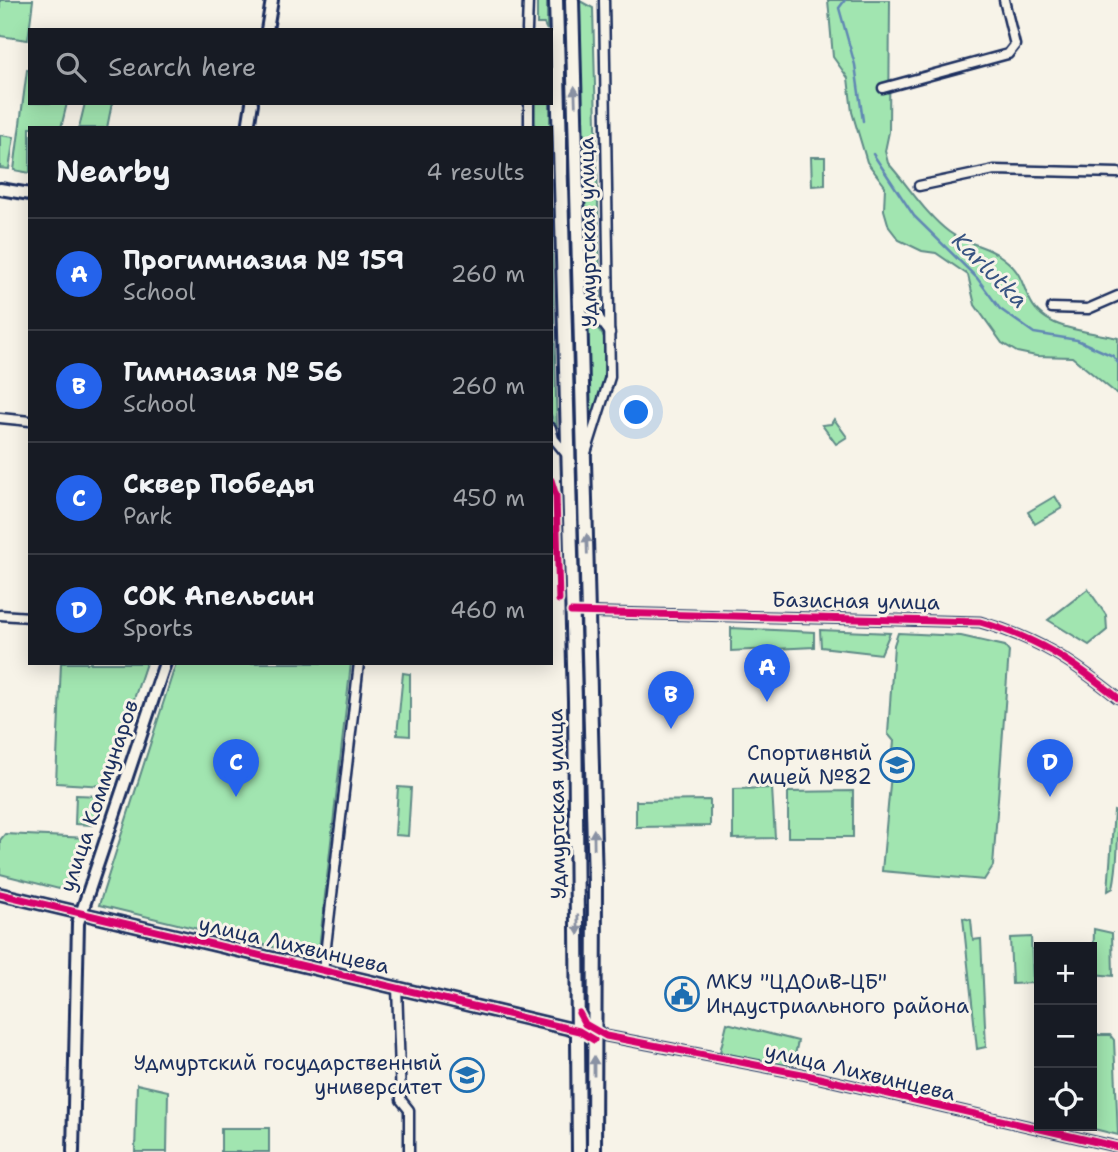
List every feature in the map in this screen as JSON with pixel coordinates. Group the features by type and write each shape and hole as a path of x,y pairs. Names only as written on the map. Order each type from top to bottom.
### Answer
{"main road":[{"name":"Удмуртская улица","path":"556,0 575,701 579,1152"},
{"name":"Удмуртская улица","path":"572,0 595,883 594,1152"},
{"path":"569,496 586,496"},
{"path":"575,701 591,701"},
{"path":"578,883 595,883"},
{"path":"579,1109 594,1110"}],"street":[{"path":"267,28 272,0"},
{"path":"527,28 528,0"},
{"name":"Удмуртская улица","path":"584,459 610,377 604,0"},
{"path":"883,88 1008,54 1015,45 1004,0"},
{"path":"248,126 252,105"},
{"path":"529,105 529,126"},
{"path":"919,186 994,170 1118,173"},
{"path":"0,189 28,194"},
{"path":"580,294 610,333"},
{"path":"1052,308 1088,309 1118,296"},
{"path":"0,418 28,421"},
{"path":"553,435 568,455"},
{"name":"Базисная улица","path":"571,612 980,622 1019,633 1044,645 1077,664 1118,698"},
{"path":"0,615 28,617"},
{"name":"улица Коммунаров","path":"74,1152 80,913 164,665"},
{"path":"323,972 359,665"},
{"name":"улица Лихвинцева","path":"0,894 594,1035 802,1074 1118,1147"},
{"path":"397,987 401,1100 409,1110 409,1152"},
{"path":"579,1013 594,1035"}],"green space":[{"path":"0,0 33,0 28,40 0,36"},
{"path":"537,0 547,0 547,28 544,24 537,24"},
{"path":"578,0 593,8 601,318 593,301 585,255"},
{"path":"828,0 890,0 889,132 885,151 888,163 940,225 962,239 990,250 1010,264 1018,274 1031,302 1047,319 1070,328 1118,338 1118,395 1072,357 1036,356 1017,352 1002,343 975,305 968,275 936,253 922,251 899,240 889,227 884,210 885,186 867,162 852,112 848,78 833,57"},
{"path":"28,70 28,105 67,105 61,126 28,126 28,173 14,170"},
{"path":"85,105 112,105 107,126 79,126"},
{"path":"532,105 550,105 550,126 533,126"},
{"path":"0,135 14,137 9,169 0,168"},
{"path":"811,157 825,157 825,185 812,186"},
{"path":"553,282 557,434 553,421"},
{"path":"586,312 604,337 604,381 591,429"},
{"path":"834,419 847,437 836,444 822,425 831,424"},
{"path":"1055,496 1062,508 1035,524 1028,512"},
{"path":"1088,589 1106,615 1107,630 1089,645 1048,620"},
{"path":"731,628 814,632 814,647 731,651"},
{"path":"820,630 890,633 881,654 821,647"},
{"path":"898,633 961,636 1005,646 1009,651 993,866 984,880 882,871 894,741 888,734 894,645"},
{"path":"61,665 145,665 105,786 56,783"},
{"path":"175,665 351,665 318,958 99,905"},
{"path":"403,673 410,674 410,736 397,735"},
{"path":"398,787 411,788 408,836 395,835"},
{"path":"772,788 775,838 733,839 733,789"},
{"path":"853,791 853,837 788,837 788,792"},
{"path":"76,795 101,796 92,825 75,824"},
{"path":"710,800 710,826 636,827 636,801"},
{"path":"1114,811 1118,812 1117,860 1113,888 1108,891"},
{"path":"5,834 88,838 73,885 67,884 59,889 0,874 0,840"},
{"path":"963,918 971,920 973,940 981,939 986,1047 977,1049"},
{"path":"1094,929 1112,933 1113,976 1097,974 1097,942 1094,942"},
{"path":"1031,937 1033,983 1012,984 1010,938"},
{"path":"727,1023 798,1041 792,1069 720,1052"},
{"path":"1097,1035 1110,1035 1114,1040 1118,1135 1097,1130"},
{"path":"137,1084 168,1091 167,1152 135,1152"},
{"path":"221,1128 269,1128 269,1152 221,1152"}],"waterway":[{"name":"Karlutka","path":"845,0 839,8 855,65 863,121"},
{"name":"Karlutka","path":"873,154 914,216 977,278 1000,309 1034,333 1077,340 1113,356 1118,363"}],"cycle path":[{"path":"553,486 556,496 559,600"},
{"path":"571,612 980,622 1037,643 1085,673 1118,698"},
{"path":"0,894 579,1031 594,1040"},
{"path":"579,1013 585,1024 606,1036 802,1074 1118,1147"}],"place":[{"name":"Прогимназия № 159","path":"767,702"},
{"name":"Гимназия № 56","path":"671,729"},
{"name":"Спортивный лицей №82","path":"897,765"},
{"name":"Сквер Победы","path":"236,797"},
{"name":"СОК Апельсин","path":"1050,797"},
{"name":"МКУ \"ЦДОиВ-ЦБ\" Индустриального района","path":"682,994"},
{"name":"Удмуртский государственный университет","path":"467,1075"}]}
